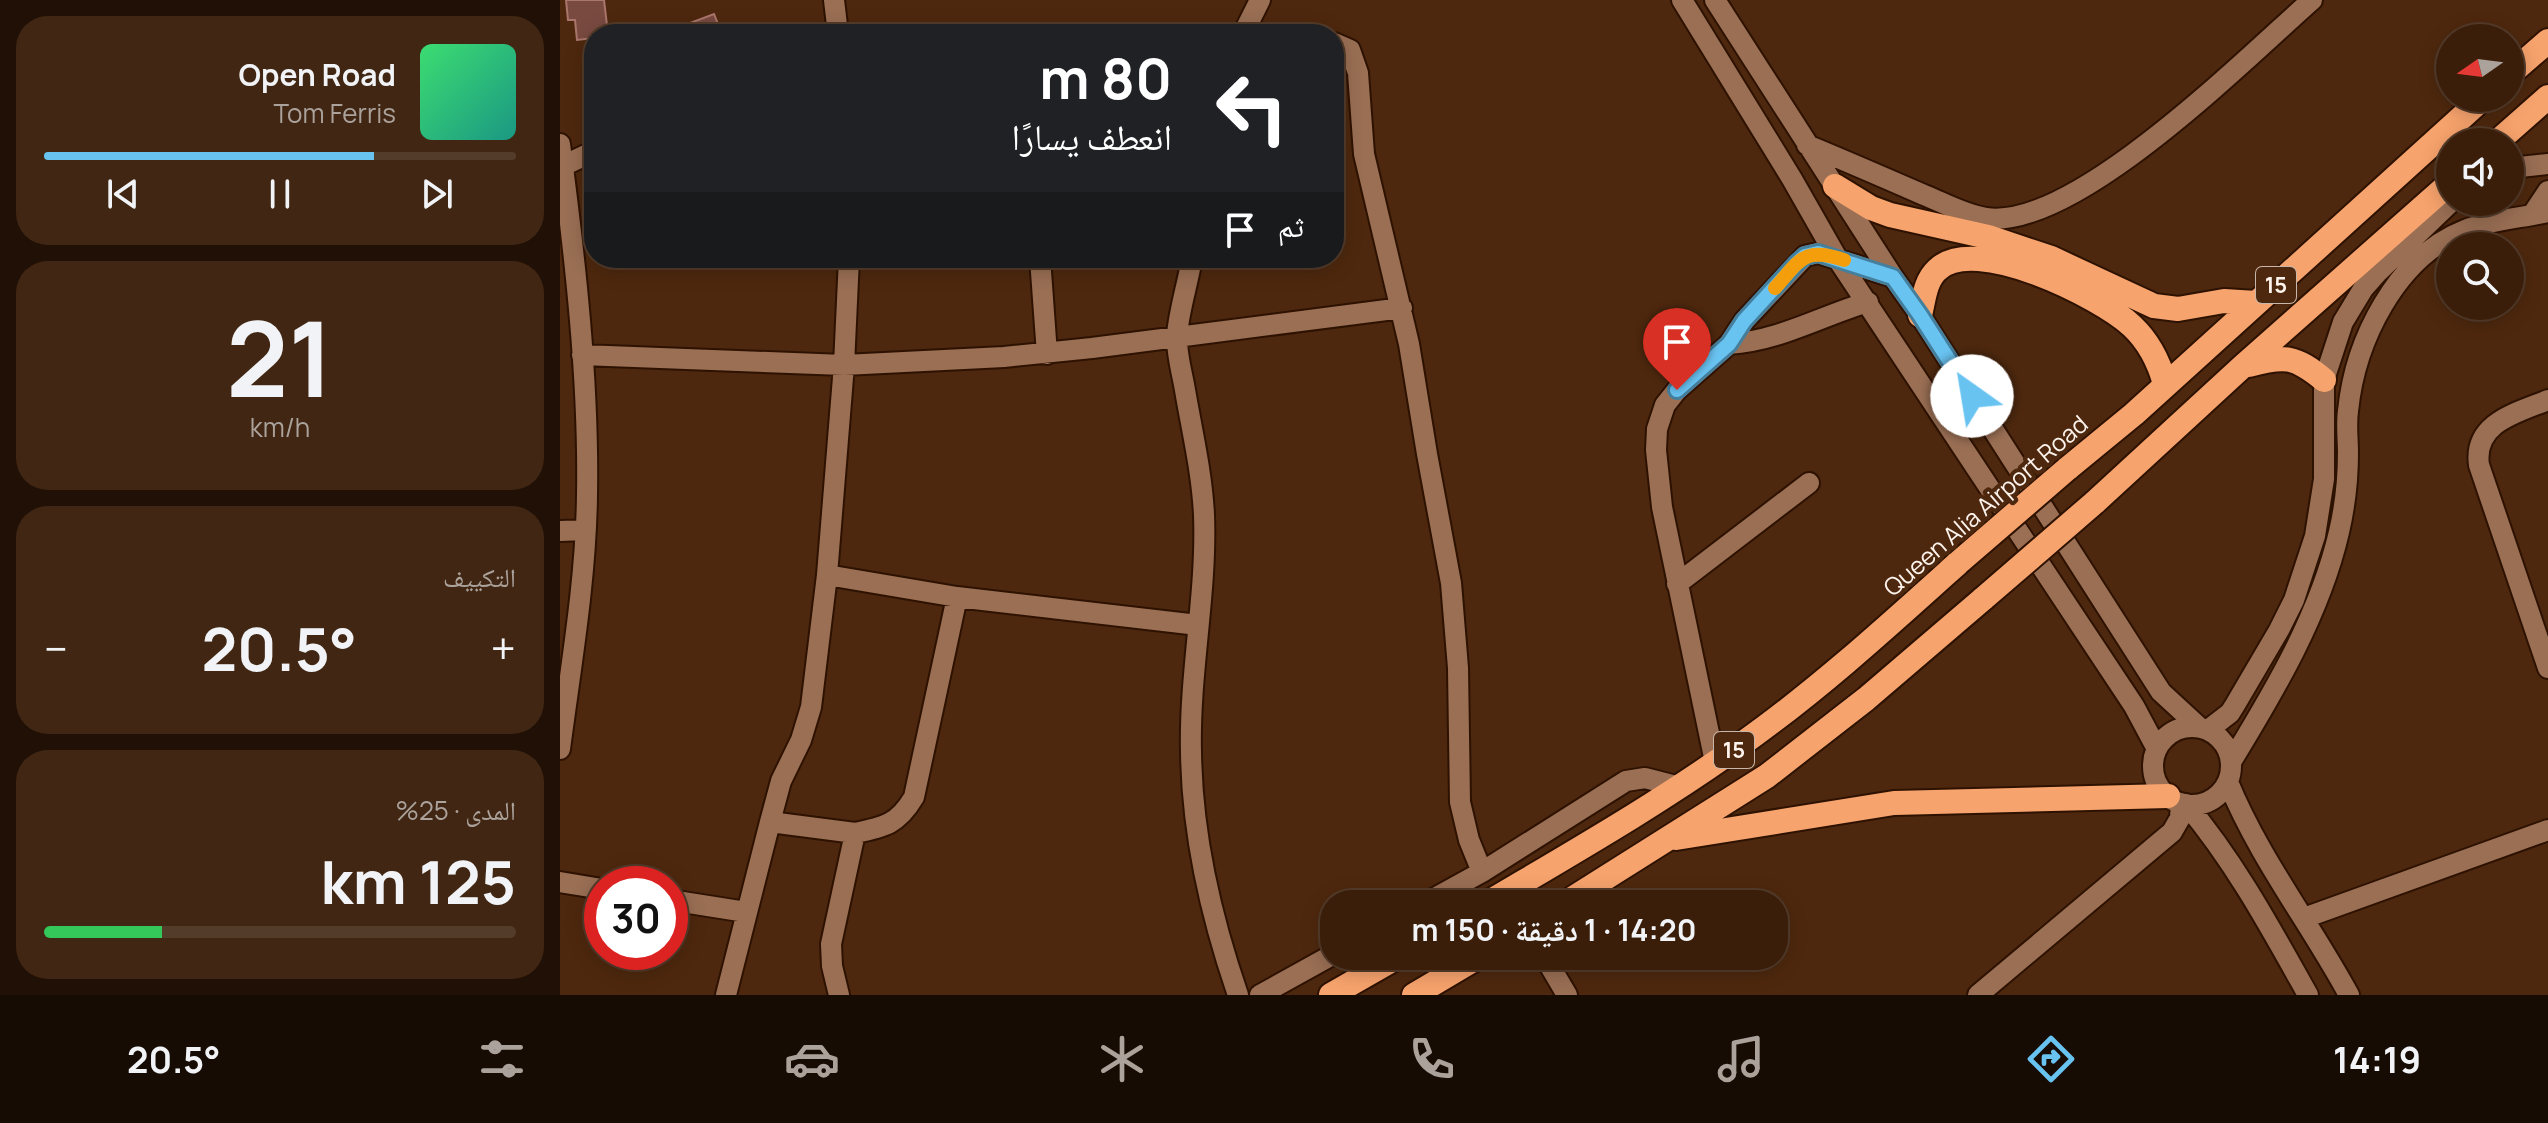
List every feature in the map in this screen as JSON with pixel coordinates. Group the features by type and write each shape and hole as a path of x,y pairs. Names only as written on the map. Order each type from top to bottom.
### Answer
{"highway":[{"path":"2524,62 2548,41"},
{"path":"2513,128 2548,97"},
{"name":"Queen Alia Airport Road","path":"1509,890 1680,787 1846,664 1958,563 2134,414 2467,112"},
{"path":"1835,186 1871,208 1890,215 1988,237 2051,258 2154,306 2178,309 2224,301 2256,303"},
{"name":"15","path":"1586,890 1767,776 1866,699 2094,503 2436,195"},
{"path":"1920,315 1930,278 1949,261 1962,259 2006,263 2048,277 2122,318 2149,346 2165,384"},
{"path":"2243,366 2279,357 2290,358 2324,380"},
{"path":"1670,838 1894,803 2178,801"},
{"path":"1331,995 1375,970"},
{"path":"1414,995 1456,970"}],"street":[{"path":"834,0 837,24"},
{"path":"1248,24 1260,0"},
{"path":"1682,0 1837,258 2134,706 2157,749"},
{"path":"1715,0 2161,692 2179,711 2224,743 2229,772 2255,842 2349,995"},
{"path":"1807,145 1971,215 2003,219 2033,214 2081,189 2141,149 2312,0"},
{"path":"1344,47 1350,50 1355,61 1364,154 1402,308 1454,600 1460,802 1469,840 1482,872"},
{"path":"560,144 582,355 587,453 585,530 566,653 560,749"},
{"path":"563,166 584,156"},
{"path":"2524,167 2548,164"},
{"path":"2178,801 2206,802 2222,791 2321,592 2344,505 2350,395 2360,357 2384,304 2412,265 2438,244 2468,229 2540,214 2548,191"},
{"path":"2308,995 2264,915 2214,837 2156,779 2157,749 2162,741 2179,729 2204,729 2230,713 2279,630 2306,569 2315,536 2324,479 2324,380 2335,340 2363,289 2437,216"},
{"path":"2505,216 2510,219"},
{"path":"1715,762 1677,584 1657,468 1657,429 1665,405 1677,390 1729,344 1744,321 1805,256 1818,253 1893,277"},
{"path":"726,995 781,781 807,725 827,575 849,268"},
{"path":"1041,268 1047,354"},
{"path":"1190,268 1177,336 1202,487 1204,559 1191,751 1193,791 1215,923 1238,995"},
{"path":"1729,344 1754,342 1801,329 1841,310 1868,302"},
{"path":"582,355 844,365 1047,354 1402,308"},
{"path":"2548,400 2493,426 2479,441 2477,452 2548,668"},
{"path":"1677,584 1809,483"},
{"path":"560,531 585,530"},
{"path":"827,575 957,597 1198,625"},
{"path":"770,822 855,833 896,821 914,797 957,597"},
{"path":"1449,890 1626,781 1645,778 1680,787"},
{"path":"1978,995 2172,832 2180,818 2178,801"},
{"path":"2304,918 2548,830"},
{"path":"839,995 831,944 855,833"},
{"path":"560,882 584,886"},
{"path":"688,903 746,912"},
{"path":"1260,995 1320,962"},
{"path":"1552,970 1567,995"}],"building":[{"path":"566,0 604,0 607,24 584,24 584,39 577,40 575,20 568,20"},
{"path":"714,14 718,24 687,24"}],"slow traffic":[{"path":"1775,288 1805,256 1818,253 1844,260"}],"route":[{"path":"1677,390 1729,344 1744,321 1797,263 1805,256 1818,253 1893,277 1972,396"}]}
